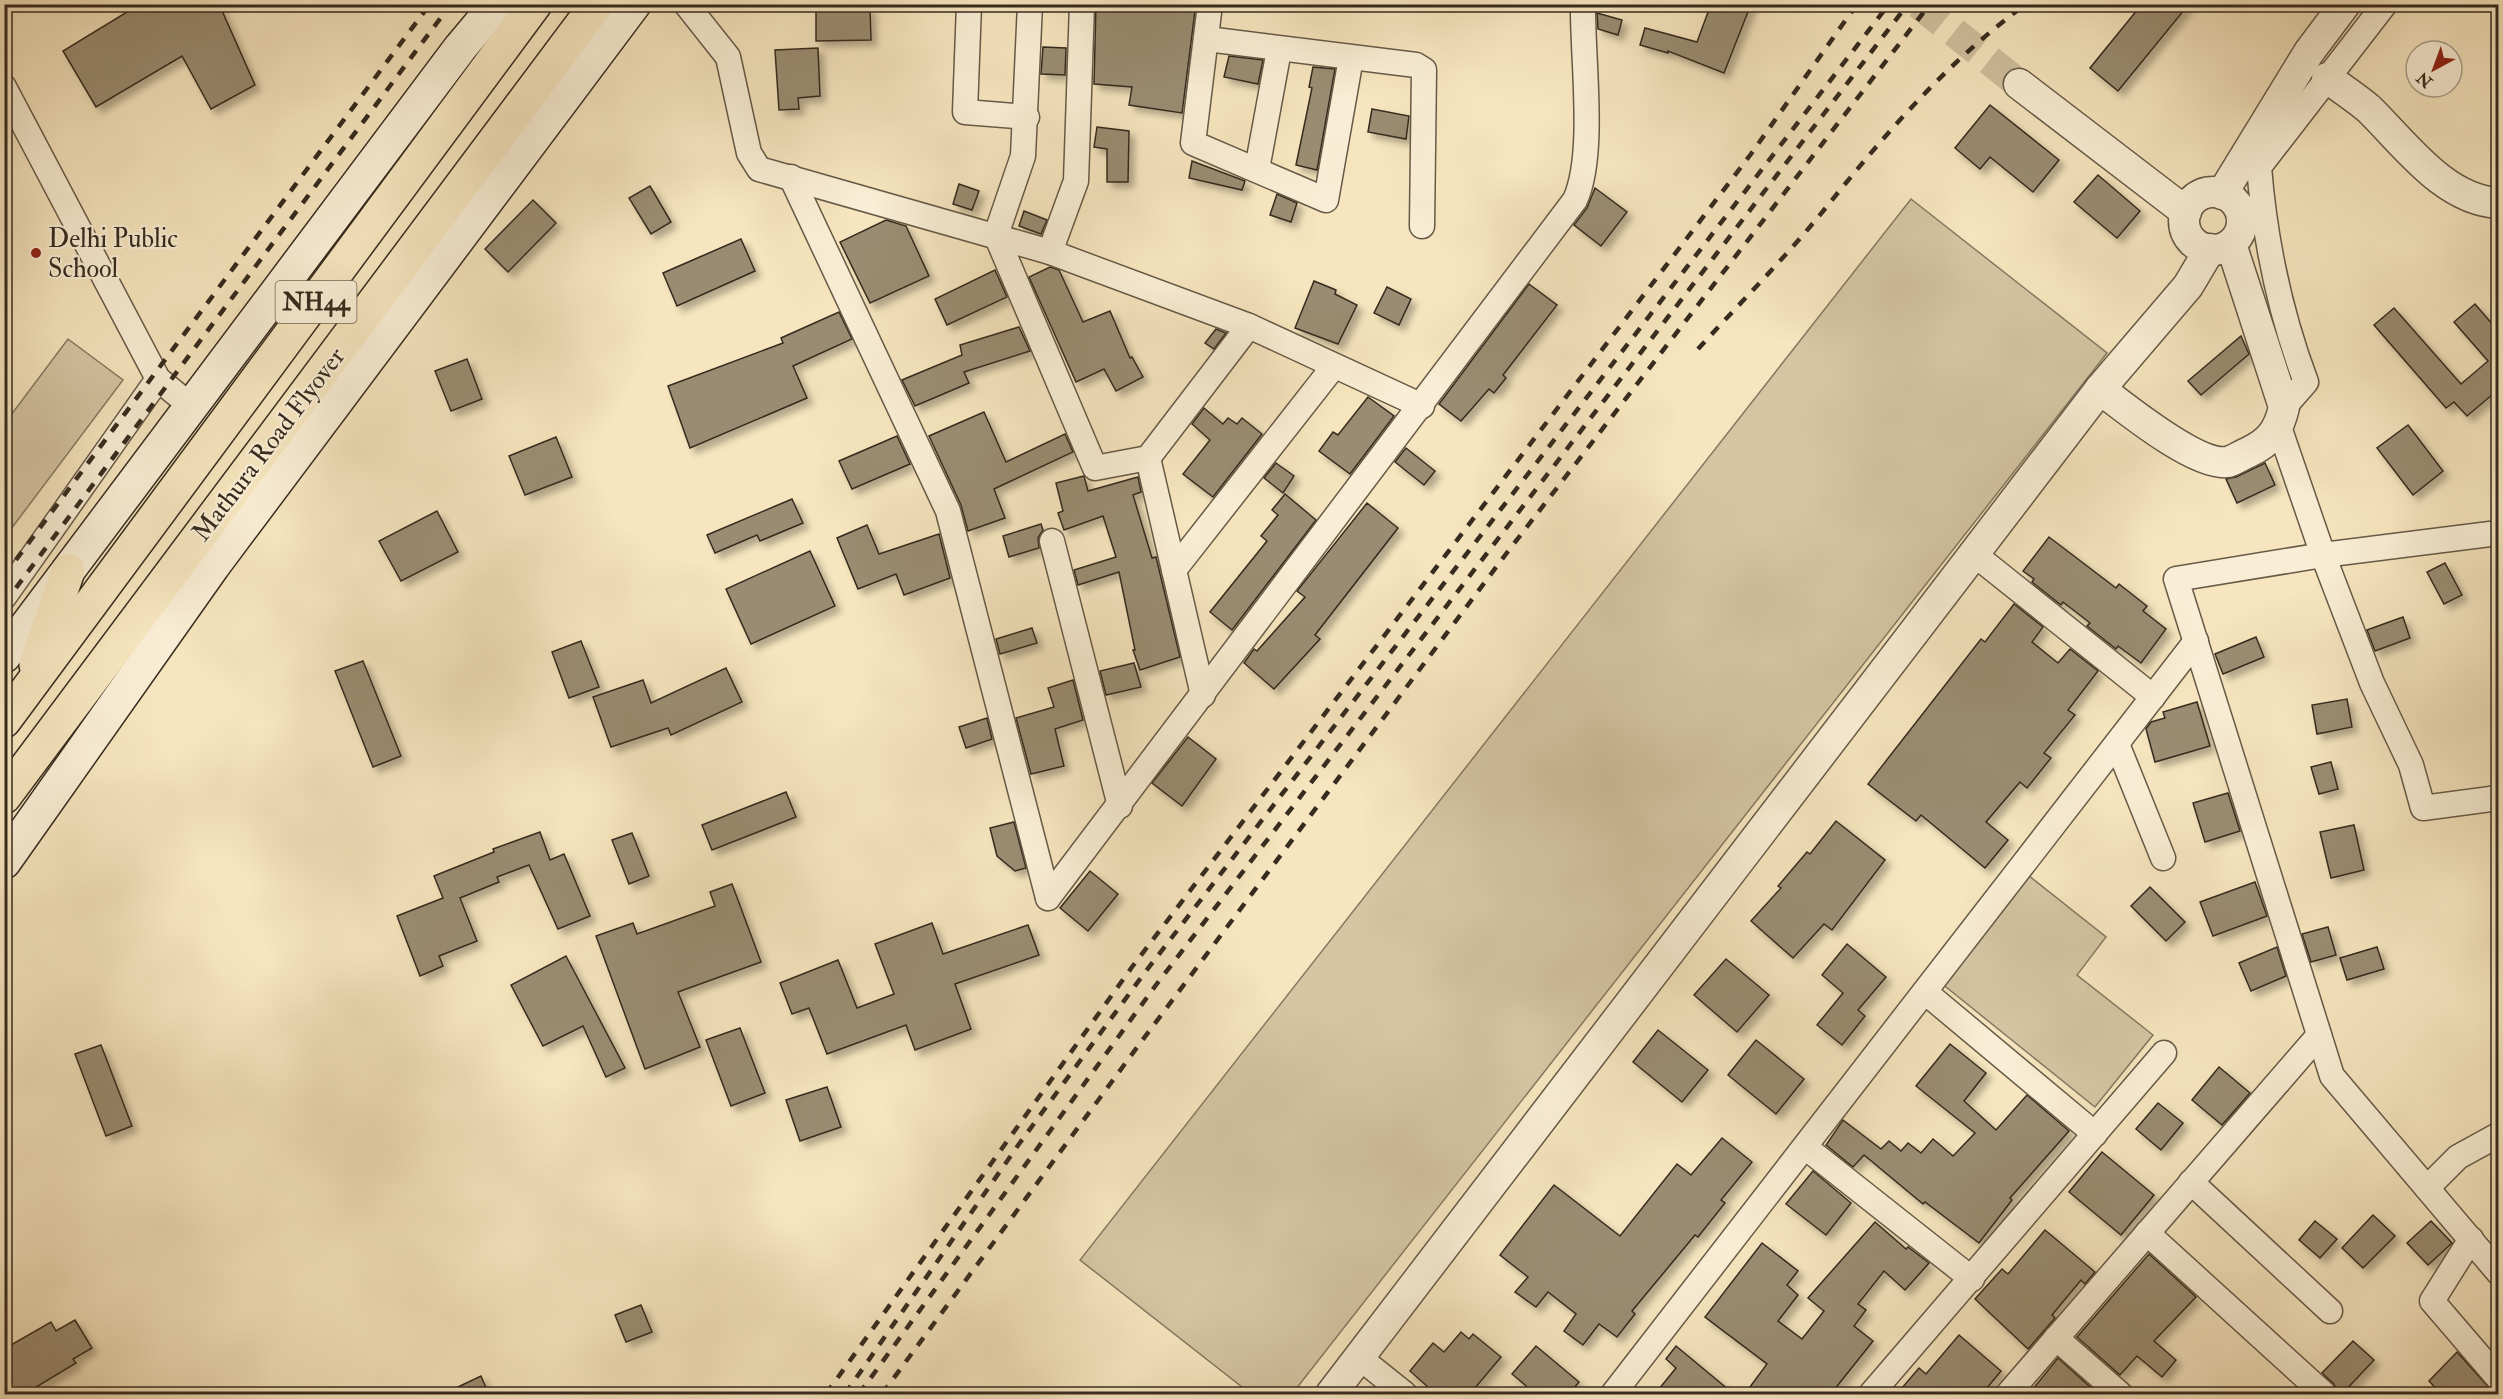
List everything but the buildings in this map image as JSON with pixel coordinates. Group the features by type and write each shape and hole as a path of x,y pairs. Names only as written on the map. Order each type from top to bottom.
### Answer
{"highway":[{"name":"Mathura Road Flyover","path":"30,687 535,4"},
{"name":"Mathura Road Flyover","path":"4,797 597,4"},
{"path":"30,687 46,631 68,571"},
{"name":"NH44","path":"4,721 30,687"}],"main road":[{"path":"4,656 460,48 497,4"},
{"path":"4,862 213,566 634,4"}],"street":[{"path":"686,4 728,57 748,153 759,169 1050,252 1249,326 1422,406"},
{"path":"969,4 966,112 1027,117"},
{"path":"1030,4 1027,117 1023,156 996,235 1095,468 1148,458 1249,326"},
{"path":"1050,252 1076,181 1082,4"},
{"path":"1210,4 1193,143 1326,200 1352,58"},
{"path":"791,177 948,511 1048,898 1120,806 1575,200 1582,184 1585,153 1583,4"},
{"path":"2222,194 2308,52 2345,4"},
{"path":"2100,389 2186,450 2205,458 2227,462 2262,446 2307,382 2280,301 2263,220 2259,167 2385,4"},
{"path":"1207,39 1279,50 1416,65 1424,70 1422,226"},
{"path":"1257,169 1279,50"},
{"path":"2327,78 2366,107 2432,173 2485,202 2499,203"},
{"path":"2019,84 2186,212"},
{"path":"4,87 158,379 191,406"},
{"path":"1331,1395 2100,389 2220,247 2241,230 2241,212 2237,204 2222,194 2205,194 2196,198 2186,212 2185,220 2189,236 2202,247 2220,247"},
{"path":"2220,247 2282,417 2323,555 2372,683 2411,765 2423,808 2499,798"},
{"path":"1174,570 1334,366"},
{"path":"4,597 158,379"},
{"path":"1148,458 1203,695"},
{"path":"2499,533 2323,555 2176,579 2332,1076 2499,1272"},
{"path":"1052,541 1120,806"},
{"path":"1974,554 2153,697"},
{"path":"1613,1395 2196,641"},
{"path":"2117,744 2163,858"},
{"path":"1924,992 2095,1134"},
{"path":"2008,1395 2319,1035"},
{"path":"1871,1395 1972,1280 2164,1053"},
{"path":"2427,1188 2458,1157 2499,1136"},
{"path":"1805,1147 1972,1280"},
{"path":"2191,1182 2330,1311"},
{"path":"2147,1233 2324,1395"},
{"path":"2471,1239 2432,1301 2499,1378"},
{"path":"2056,1338 2120,1395"},
{"path":"1360,1358 1405,1395"}],"shaded area":[{"path":"1911,199 2107,353 1292,1394 1251,1394 1080,1260"},
{"path":"68,339 123,380 5,537 5,423"},
{"path":"2028,875 2106,937 2077,975 2153,1035 2095,1107 1941,983"}],"tunnel":[{"path":"1919,4 2019,84"}],"railway":[{"path":"4,576 430,4"},
{"path":"4,604 451,4"},
{"path":"826,1394 1132,967 1751,154 1857,4"},
{"path":"845,1394 1019,1144 1143,975 1889,4"},
{"path":"859,1394 1156,985 1908,4"},
{"path":"882,1394 1141,1042 1506,554 1930,4"},
{"path":"1698,349 1794,246 1918,100 1970,50 2026,4"}],"place":[{"name":"Delhi Public School","path":"36,253"}]}
